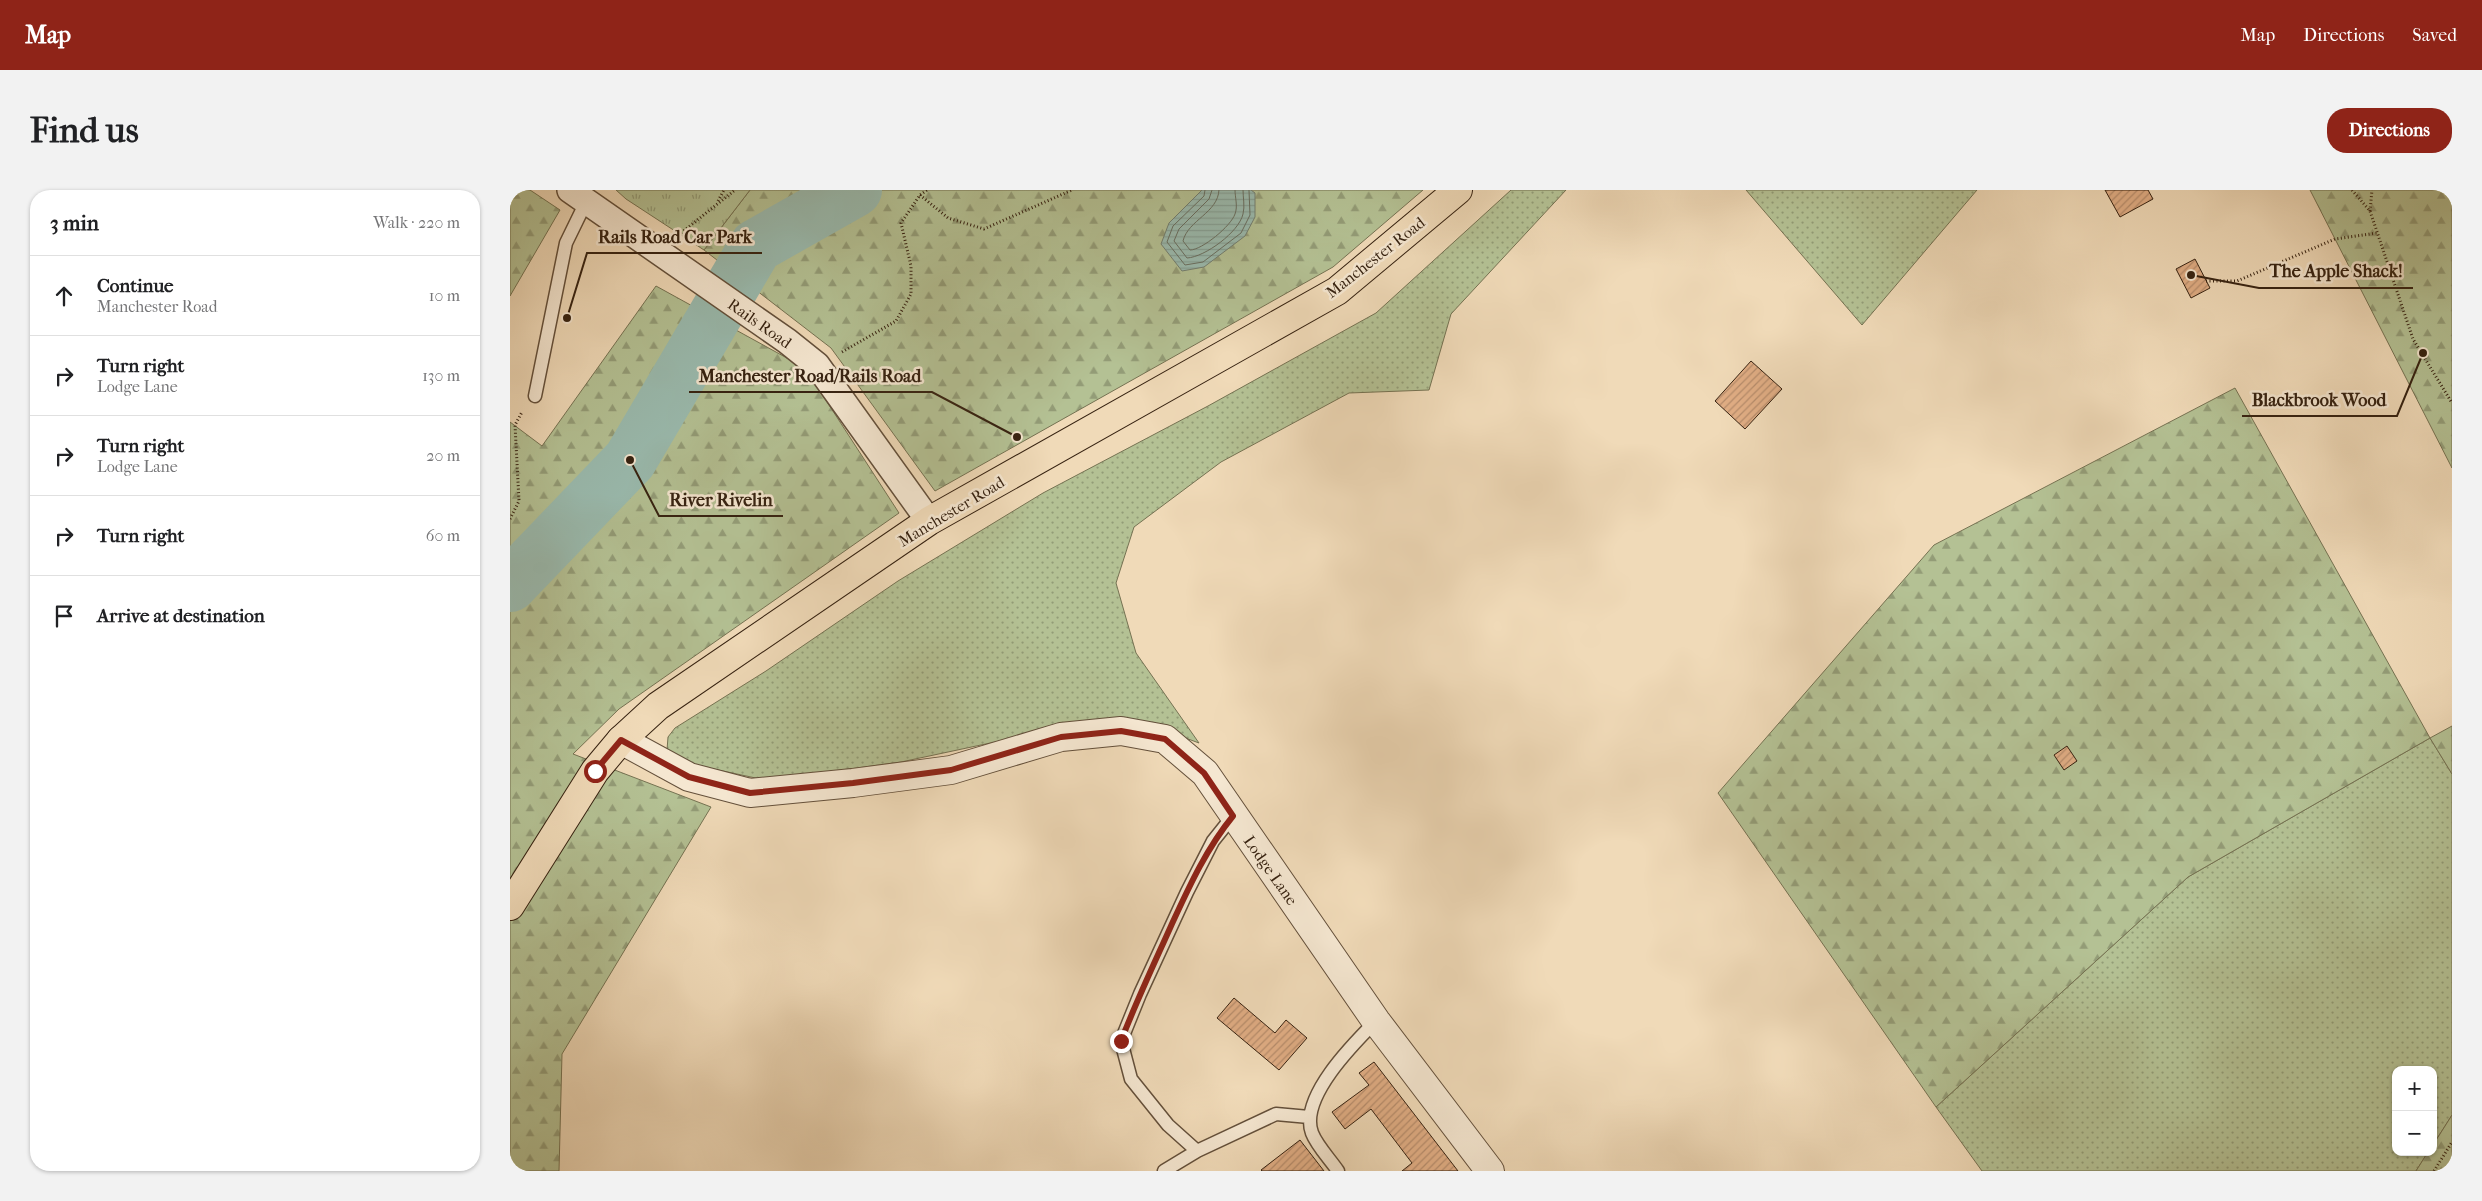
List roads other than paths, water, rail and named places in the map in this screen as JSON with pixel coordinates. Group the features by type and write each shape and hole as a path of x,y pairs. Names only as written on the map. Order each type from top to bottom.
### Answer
{"main road":[{"name":"Manchester Road","path":"510,906 595,771 621,740 658,706 929,521 1337,291 1458,190"}],"street":[{"name":"Rails Road","path":"578,196 752,317 817,365 929,521"},
{"name":"Lodge Lane","path":"621,740 689,777 750,793 853,783 951,770 1061,737 1121,731 1165,739 1204,773 1376,1021 1490,1171"}],"lane":[{"path":"535,396 566,243 578,196"},
{"path":"1197,1151 1168,1124 1131,1079 1121,1041 1140,994 1187,892 1213,841 1233,816"},
{"path":"1338,1171 1312,1134 1309,1117 1314,1099 1352,1046 1376,1021"},
{"path":"1164,1171 1197,1151 1276,1114 1309,1117"}],"water":[{"path":"1202,190 1251,190 1255,193 1255,217 1245,236 1204,267 1182,271 1161,244 1169,223"}],"waterway":[{"path":"510,585 630,460 756,246 855,190"}],"place":[{"name":"The Apple Shack!","path":"2191,275"},
{"name":"Rails Road Car Park","path":"567,318"},
{"name":"Blackbrook Wood","path":"2423,353"},
{"name":"Manchester Road/Rails Road","path":"1017,437"},
{"name":"River Rivelin","path":"630,460"}]}
